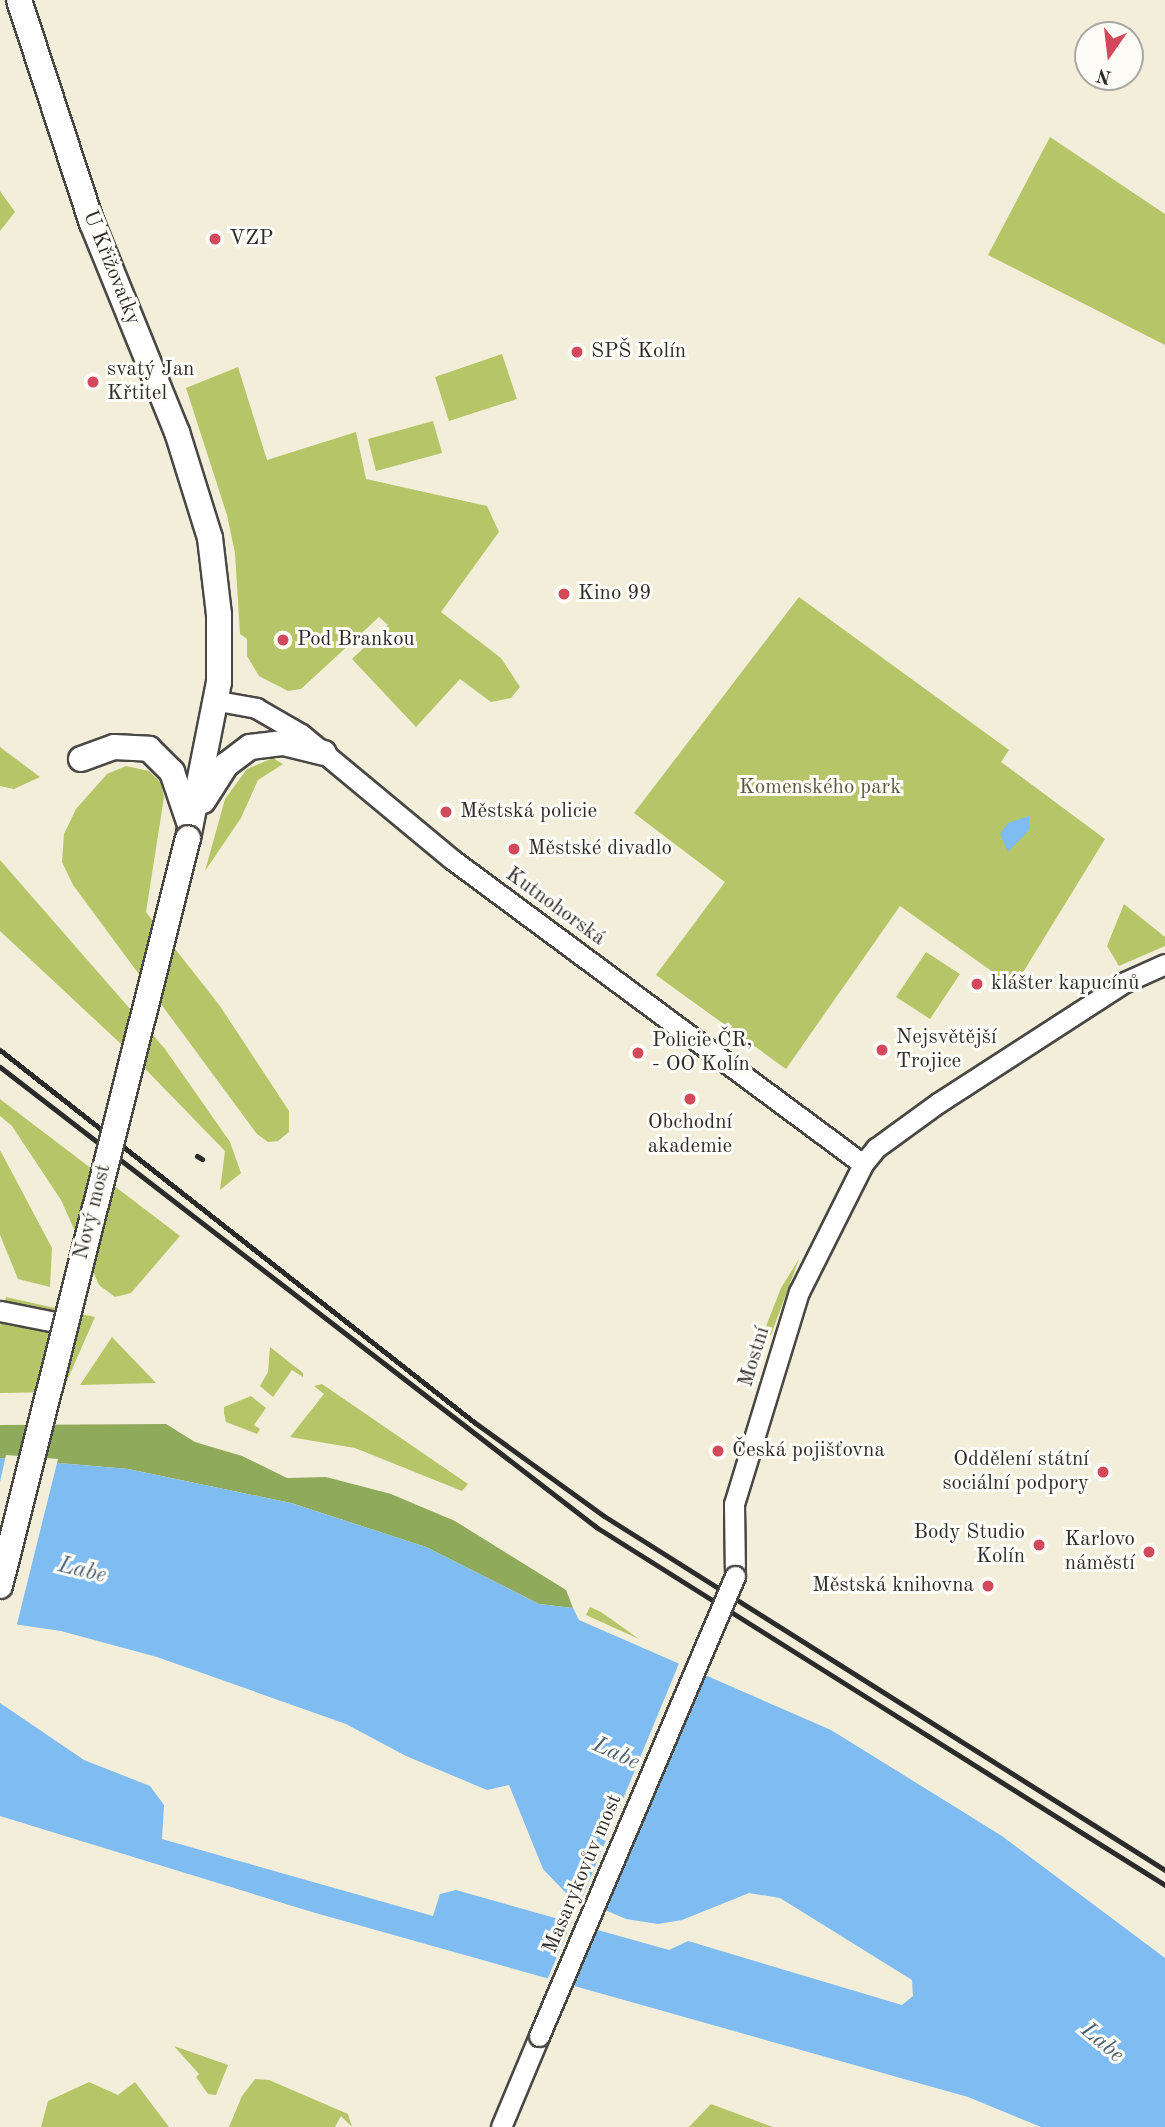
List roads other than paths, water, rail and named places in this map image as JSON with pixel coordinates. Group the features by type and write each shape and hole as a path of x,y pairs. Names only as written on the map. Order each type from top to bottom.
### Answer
{"main road":[{"name":"U Křižovatky","path":"19,0 92,223 201,504 215,567 218,701 189,832"},
{"path":"189,832 218,775 250,747 284,743 324,753"},
{"path":"81,759 126,745 159,755 176,779 189,832"},
{"name":"Nový most","path":"0,1587 189,832"}],"street":[{"name":"Kutnohorská","path":"218,701 272,715 324,753 453,860 863,1164"},
{"name":"Mostní","path":"735,1576 734,1504 799,1292 863,1164 877,1148 938,1103 1125,982 1165,964"},
{"path":"3,1312 65,1324"},
{"name":"Masarykovův most","path":"500,2127 735,1576"}],"water":[{"path":"1029,816 1030,829 1008,852 1000,834 1008,823"},
{"name":"Labe","path":"0,1458 128,1469 291,1503 426,1547 539,1604 573,1608 579,1620 831,1730 1002,1836 1165,1958 1165,2127 1041,2127 968,2097 312,1912 0,1816 0,1703 84,1760 150,1786 164,1805 162,1839 433,1916 440,1894 456,1890 669,1950 688,1941 902,2005 913,1996 912,1980 780,1898 749,1893 682,1920 658,1924 626,1919 566,1893 543,1869 509,1785 487,1790 406,1756 346,1724 157,1657 61,1631 0,1622"}],"railway":[{"path":"0,1050 474,1422 604,1516 1165,1870"},
{"path":"0,1067 596,1527 1165,1885"},
{"path":"197,1156 202,1159"}],"place":[{"name":"VZP","path":"215,239"},
{"name":"SPŠ Kolín","path":"577,352"},
{"name":"svatý Jan Křtitel","path":"93,382"},
{"name":"Kino 99","path":"564,594"},
{"name":"Pod Brankou","path":"283,640"},
{"name":"Městská policie","path":"446,812"},
{"name":"Městské divadlo","path":"514,849"},
{"name":"klášter kapucínů","path":"977,984"},
{"name":"Nejsvětější Trojice","path":"882,1050"},
{"name":"Policie ČR, - OO Kolín","path":"638,1053"},
{"name":"Obchodní akademie","path":"690,1099"},
{"name":"Česká pojišťovna","path":"718,1451"},
{"name":"Oddělení státní sociální podpory","path":"1103,1472"},
{"name":"Body Studio Kolín","path":"1039,1545"},
{"name":"Karlovo náměstí","path":"1149,1552"},
{"name":"Městská knihovna","path":"988,1586"}],"park label":[{"name":"Komenského park","path":"820,788"}]}
